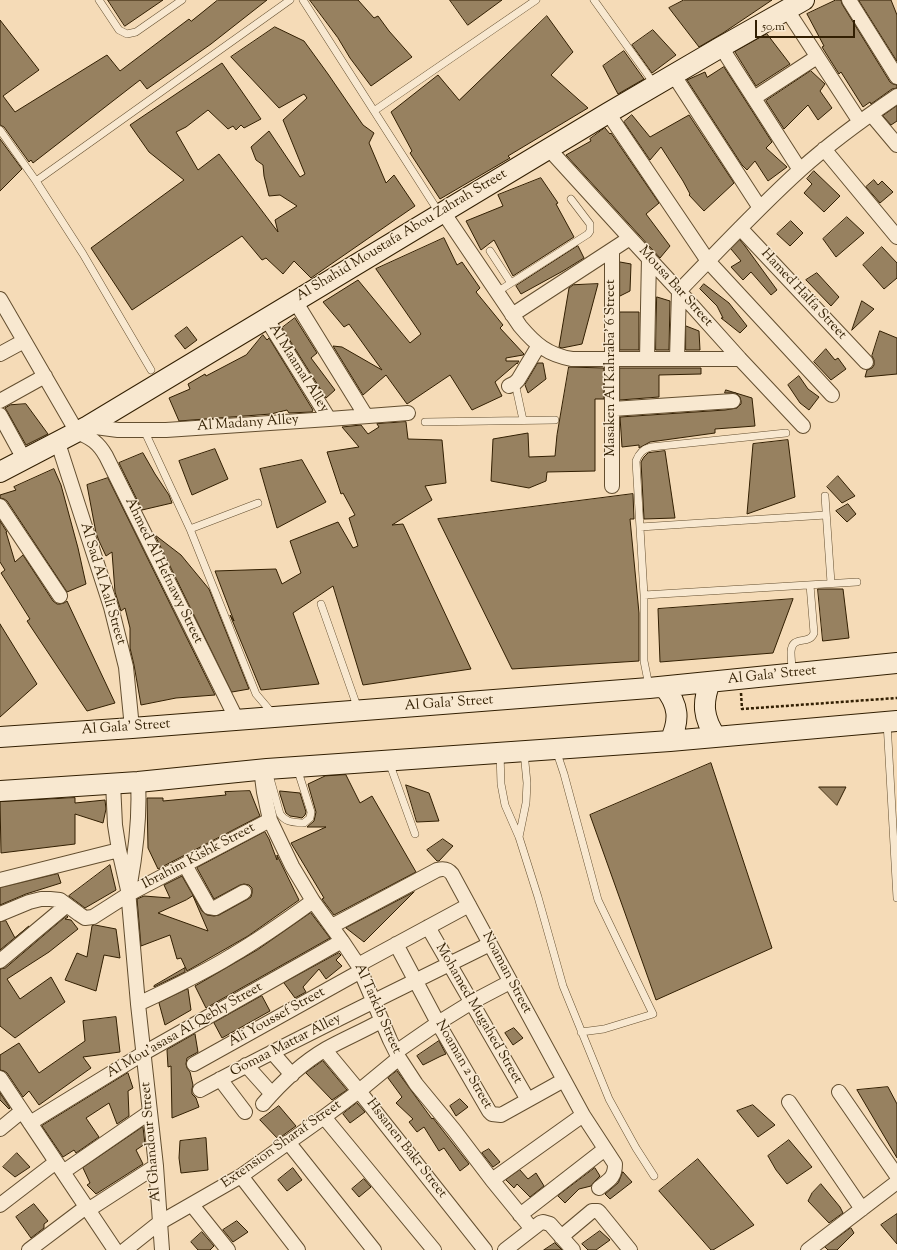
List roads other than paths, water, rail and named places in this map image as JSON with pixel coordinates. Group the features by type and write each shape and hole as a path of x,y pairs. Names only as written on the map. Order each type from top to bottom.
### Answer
{"main road":[{"name":"Al Shahid Moustafa Abou Zahrah Street","path":"0,472 58,443 82,429 608,112 804,0"},
{"name":"Al Gala' Street","path":"0,737 359,711 657,687 897,663"},
{"path":"710,682 704,705 709,727 716,737"},
{"path":"657,687 671,696 676,707 677,718 675,730 670,741"},
{"path":"0,791 138,782 264,769 670,741 892,722"}],"street":[{"path":"849,0 897,77"},
{"path":"787,10 860,122"},
{"path":"721,47 800,170"},
{"path":"754,98 817,57"},
{"path":"674,74 760,208"},
{"path":"677,358 679,291 760,208 800,170 860,122 897,96"},
{"path":"608,112 708,261 832,395"},
{"path":"871,114 897,145"},
{"name":"Mousa Bar Street","path":"548,148 803,426"},
{"path":"824,150 897,236"},
{"path":"441,213 520,326 539,345 549,352 560,357 572,359 740,359"},
{"name":"Hamed Halfa Street","path":"740,228 866,362"},
{"path":"512,315 630,238"},
{"name":"Masaken Al Kahraba' 6 Street","path":"612,250 612,486"},
{"path":"647,359 649,257"},
{"path":"295,301 366,416"},
{"path":"2,305 45,376 82,429"},
{"name":"Al Maamal Alley","path":"266,318 329,419"},
{"path":"0,354 24,341"},
{"path":"512,384 539,345"},
{"path":"0,401 45,376"},
{"path":"612,409 733,401"},
{"name":"Al Madany Alley","path":"82,429 166,430 408,412"},
{"path":"0,415 24,459"},
{"name":"Ahmed Al Hefnawy Street","path":"82,429 101,447 106,456 236,720"},
{"name":"Al Sad Al Aali Street","path":"58,443 111,607 126,667 132,728"},
{"path":"0,506 60,596"},
{"name":"Al Tarkib Street","path":"264,769 264,792 270,820 292,866 313,901 332,926 359,968 381,1021 398,1055 416,1084 520,1215 536,1226"},
{"name":"Al Ghandour Street","path":"128,892 138,823 138,782"},
{"name":"Al Ghandour Street","path":"113,784 115,825 128,892 138,1004 156,1166 162,1250"},
{"name":"Ibrahim Kishk Street","path":"0,914 41,899 50,899 60,900 85,918 93,917 128,892 270,820"},
{"path":"0,880 119,850"},
{"path":"185,864 209,907 215,908 244,892"},
{"name":"Noaman Street","path":"332,926 437,870 443,868 448,870 452,874 583,1115 615,1164 615,1171 612,1178 599,1188"},
{"path":"138,1004 185,982 230,956 274,929 313,901"},
{"path":"0,961 67,905"},
{"name":"Ali Youssef Street","path":"194,1064 359,968 396,944 469,905"},
{"name":"Mohamed Mugahed Street","path":"428,927 528,1100"},
{"name":"Al Mou'asasa Al Qebly Street","path":"30,1124 144,1053 342,941"},
{"name":"Noaman 2 Street","path":"396,944 438,1023 489,1112 492,1114 501,1115 564,1080"},
{"name":"Gomaa Mattar Alley","path":"200,1090 246,1065 490,944"},
{"name":"Extension Sharaf Street","path":"124,1250 160,1223 241,1176 360,1091 398,1055 438,1023 472,1002 510,982"},
{"path":"246,1065 267,1099 292,1075 326,1050 381,1021"},
{"name":"Hssanen Bakr Street","path":"326,1050 486,1250"},
{"path":"272,1052 292,1075"},
{"path":"0,1078 114,1250"},
{"path":"220,1079 245,1112"},
{"path":"839,1092 897,1176"},
{"path":"789,1102 862,1209"},
{"path":"0,1129 22,1111"},
{"path":"0,1205 59,1167 150,1112"},
{"path":"492,1180 583,1115"},
{"path":"324,1117 434,1250"},
{"path":"288,1142 374,1250"},
{"path":"520,1215 605,1149"},
{"path":"29,1250 87,1208 156,1166"},
{"path":"241,1176 298,1250"},
{"path":"810,1250 897,1182"},
{"path":"192,1205 228,1250"},
{"path":"561,1237 595,1210 600,1213 630,1250"},
{"path":"507,1249 543,1222 550,1224 572,1250"}],"lane":[{"path":"99,0 119,30 127,34 136,32 182,0"},
{"path":"36,181 290,0"},
{"path":"303,0 441,213"},
{"path":"374,111 536,0"},
{"path":"594,0 655,85"},
{"path":"0,130 36,181 83,254 151,370"},
{"path":"497,292 588,234 590,231 590,224 571,199"},
{"path":"490,251 511,283"},
{"path":"512,384 523,420"},
{"path":"424,422 555,420"},
{"path":"144,430 190,529 256,694 275,717"},
{"path":"657,687 644,661 644,595 636,461 638,456 641,451 646,448 786,433"},
{"path":"825,496 832,583"},
{"path":"190,529 258,503"},
{"path":"640,527 826,515"},
{"path":"644,595 857,582"},
{"path":"793,674 792,647 798,641 808,640 814,633 810,584"},
{"path":"321,604 359,711"},
{"path":"892,722 897,898"},
{"path":"555,749 564,774 598,900 652,1014 604,1029 581,1032"},
{"path":"520,837 526,804 527,783 524,751"},
{"path":"500,752 501,784 505,805 520,837 563,986 609,1099 636,1148 654,1176"},
{"path":"389,760 415,834"},
{"path":"264,769 280,814 287,821 304,823 310,818 311,812 297,767"}]}
